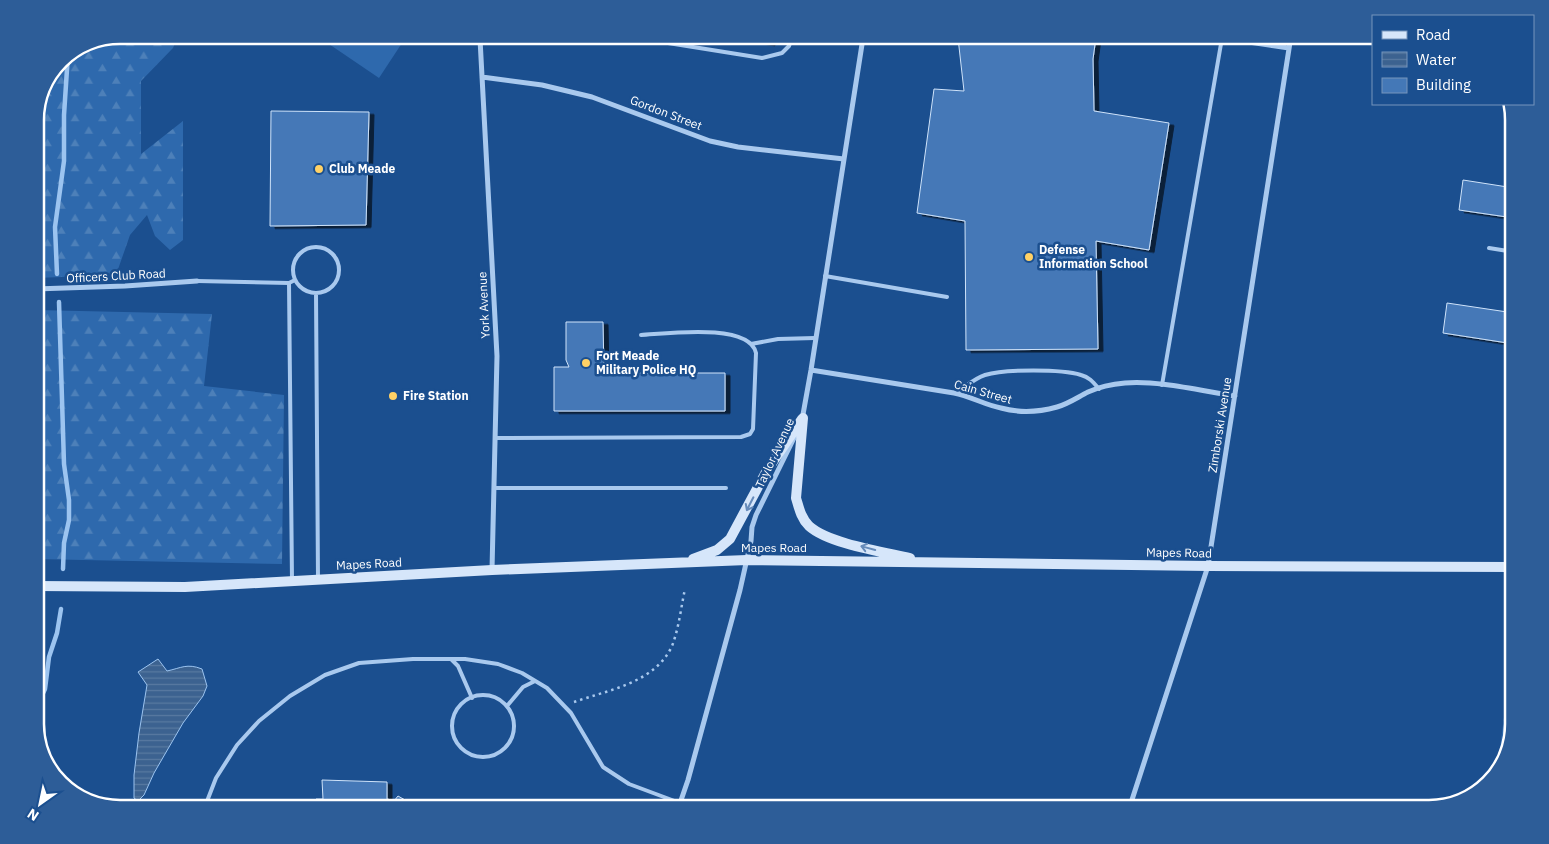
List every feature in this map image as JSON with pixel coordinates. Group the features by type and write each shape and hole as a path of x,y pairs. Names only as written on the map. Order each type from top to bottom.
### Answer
{"street":[{"name":"York Avenue","path":"480,44 497,356 492,570"},
{"name":"Taylor Avenue","path":"681,800 740,590 752,527 756,515 793,443 803,418 862,44"},
{"path":"1262,44 1289,48"},
{"name":"Zimborski Avenue","path":"1132,800 1208,566 1290,44"},
{"name":"Gordon Street","path":"482,77 542,85 592,97 710,141 738,147 844,159"},
{"name":"Officers Club Road","path":"44,289 197,281"},
{"name":"Cain Street","path":"811,370 972,397 999,408 1018,412 1058,407 1099,389 1124,383 1162,385 1235,396"},
{"path":"685,562 717,550 730,539 766,472 803,418"},
{"path":"803,418 796,498 799,510 809,526 841,541 933,562"},
{"name":"Mapes Road","path":"44,586 185,587 492,570 746,560 1208,566 1505,566"}],"lane":[{"path":"674,44 762,58 782,53 790,44"},
{"path":"1162,385 1221,44"},
{"path":"311,247 320,247 336,257 339,275 336,284 329,290 316,294 303,290 295,280 293,266 296,257 303,251 311,247"},
{"path":"1489,248 1505,251"},
{"path":"825,276 947,297"},
{"path":"197,281 289,283 295,280"},
{"path":"289,283 292,581"},
{"path":"316,294 318,580"},
{"path":"495,438 748,436 753,429 756,353 751,344 744,339 728,334 699,332 640,336"},
{"path":"751,344 778,339 815,338"},
{"path":"956,394 984,375 1006,372 1060,371 1074,373 1091,379 1099,389"},
{"path":"494,488 726,488"},
{"path":"207,800 216,778 236,746 259,721 290,696 325,675 359,663 414,659 465,659 498,664 547,688 571,713 603,767 629,784 665,800"},
{"path":"451,659 458,666 472,698"},
{"path":"507,706 522,687 535,681"},
{"path":"488,695 498,699 507,706 513,715 515,726 508,746 500,753 480,758 462,750 452,732 452,722 460,705 472,698 488,695"}],"path":[{"path":"574,702 642,678 660,663 672,646 685,589"}],"green space":[{"path":"110,44 175,44 141,81 141,154 183,121 183,240 170,250 155,236 147,215 130,235 116,275 44,278 44,114 46,100 59,73 82,54 95,48"},
{"path":"329,44 401,44 379,78"},
{"path":"44,310 212,314 204,386 284,395 282,564 44,559"},
{"path":"1505,710 1505,734 1500,752"}],"water":[{"path":"158,659 167,671 188,666 202,669 207,686 203,696 183,723 154,773 144,795 137,800 134,798 134,775 147,685 138,672"}],"building":[{"path":"959,44 1095,44 1093,59 1094,111 1169,123 1149,250 1096,241 1098,349 966,350 965,221 917,213 934,89 964,91"},
{"name":"Club Meade","path":"271,111 369,112 366,225 270,226"},
{"path":"1463,180 1505,187 1505,217 1459,210"},
{"path":"1447,303 1505,312 1505,343 1443,333"},
{"name":"Fort Meade Military Police HQ","path":"566,322 603,322 604,373 725,373 725,411 554,411 554,367 569,367 566,360"},
{"path":"322,780 387,782 387,799 390,800 316,800 323,799"},
{"path":"398,796 405,800 395,800"}],"waterway":[{"path":"57,274 55,227 64,161 64,115 67,66"},
{"path":"59,302 64,464 69,500 69,520 64,543 63,569"},
{"path":"44,691 49,657 57,633 61,609"}],"place":[{"name":"Club Meade","path":"319,169"},
{"name":"Defense Information School","path":"1029,257"},
{"name":"Fort Meade Military Police HQ","path":"586,363"},
{"name":"Fire Station","path":"393,396"}]}
